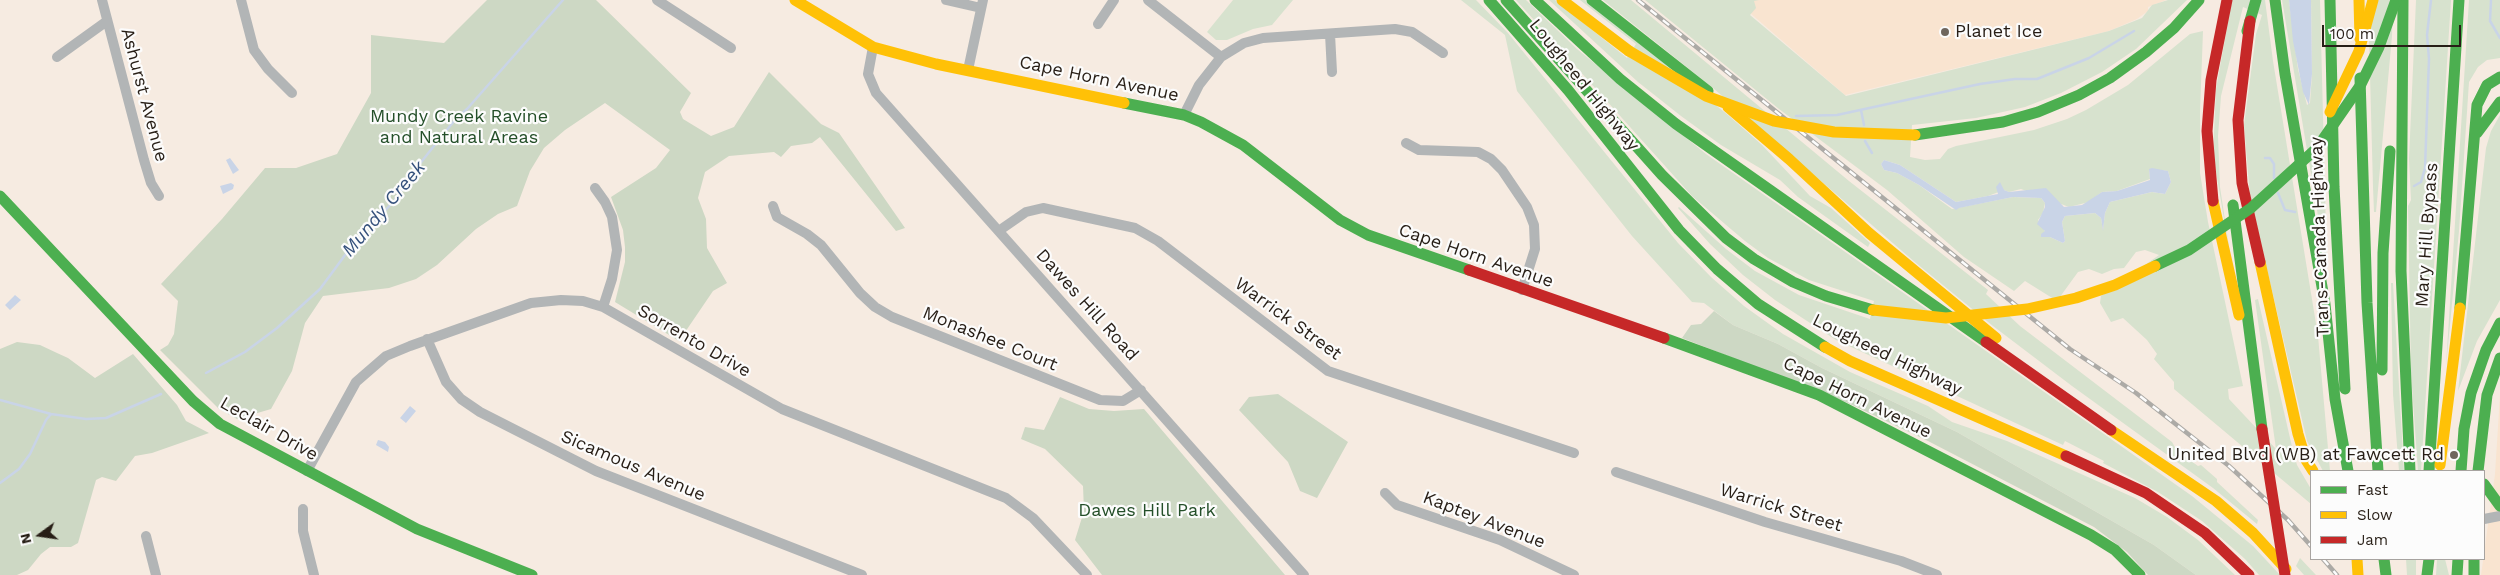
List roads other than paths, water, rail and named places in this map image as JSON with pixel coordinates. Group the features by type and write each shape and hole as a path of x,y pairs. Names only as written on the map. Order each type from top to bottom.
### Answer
{"main road":[{"name":"Cape Horn Avenue","path":"795,0 873,47 968,70 1184,115 1211,127 1243,145 1350,226 1382,241 1769,375 1819,395 2091,534 2114,550 2140,575"},
{"name":"Lougheed Highway","path":"1489,0 1562,83 1679,230 1717,269 1758,304 1802,334 1858,365 2105,473 2146,493 2205,533 2249,575"},
{"path":"1506,0 1662,175 1726,238 1754,260 1785,278 1826,296 1872,310 1922,316 1970,317 2027,309 2076,298 2138,276 2182,254 2225,228 2264,198 2308,158 2345,109 2379,47 2396,0"},
{"name":"Lougheed Highway","path":"1536,0 1613,73 1676,124 2084,411 2216,501 2253,533 2292,575"},
{"path":"1562,0 1625,48 1706,96 1774,121 1834,132 1915,135 2003,122 2038,112 2079,95 2118,73 2146,52 2174,28 2200,0"},
{"path":"1570,0 1625,48"},
{"path":"1592,0 1748,123 1869,233 2084,411"},
{"path":"2227,0 2211,80 2208,157 2216,221 2256,383"},
{"path":"2256,0 2234,88 2229,150 2233,205 2256,383 2285,575"},
{"path":"2275,0 2285,74 2326,304 2335,398 2349,470"},
{"name":"Trans-Canada Highway","path":"2330,0 2334,187 2349,470"},
{"path":"2359,0 2364,240 2378,470"},
{"path":"2264,198 2302,153 2332,110 2357,58 2373,0"},
{"path":"2374,416 2382,388 2383,253 2402,0"},
{"path":"2402,0 2404,48 2401,271 2410,470"},
{"name":"Mary Hill Bypass","path":"2429,470 2459,0"},
{"path":"2251,17 2238,120 2242,183 2295,424 2303,452 2312,470"},
{"path":"2440,470 2460,300 2474,138 2480,96 2487,85 2500,77"},
{"path":"2474,138 2487,117 2500,102"},
{"name":"Leclair Drive","path":"0,196 202,409 228,429 417,529 532,575"},
{"path":"2461,470 2464,429 2471,393 2486,350 2500,323"},
{"path":"2478,470 2487,395 2500,358"},
{"path":"2485,485 2500,506"},
{"path":"2357,560 2358,575"},
{"path":"2384,560 2386,575"},
{"path":"2424,560 2426,575"},
{"path":"2426,575 2429,560"},
{"path":"2457,575 2458,560"},
{"path":"2474,560 2474,575"}],"street":[{"name":"Ashurst Avenue","path":"102,0 144,160 151,183 159,196"},
{"path":"241,0 256,55 292,93"},
{"path":"657,0 731,48"},
{"path":"946,0 982,4 968,70"},
{"path":"1098,24 1114,0"},
{"path":"1148,0 1221,57"},
{"path":"57,57 107,21"},
{"path":"1184,115 1199,85 1221,57 1244,43 1264,38 1395,29 1412,32 1443,53"},
{"path":"1330,34 1332,72"},
{"name":"Dawes Hill Road","path":"873,47 868,74 876,92 1304,575"},
{"path":"1406,143 1419,150 1478,152 1491,159 1502,170 1527,207 1534,225 1535,250 1522,290"},
{"path":"594,188 605,202 612,217 616,242 616,263 603,307"},
{"name":"Monashee Court","path":"773,206 777,217 807,234 821,245 860,293 887,314 1100,400 1123,401 1141,390"},
{"name":"Warrick Street","path":"1000,230 1026,212 1043,208 1135,228 1158,241 1328,370 1574,453"},
{"name":"Sorrento Drive","path":"307,471 351,389 363,374 386,356 540,301 571,300 603,307 782,409 1006,498 1039,524 1088,575"},
{"name":"Sicamous Avenue","path":"427,340 446,382 461,399 480,412 596,471 862,575"},
{"name":"Warrick Street","path":"1616,472 1765,522 1901,561 1937,575"},
{"name":"Kaptey Avenue","path":"1385,494 1397,506 1500,540 1574,575"},
{"path":"303,509 303,531 314,575"},
{"path":"2485,519 2500,516"},
{"path":"146,536 156,575"}],"water":[{"path":"2289,0 2311,0 2312,74 2309,105 2303,92 2293,41"},
{"path":"230,158 239,170 233,174 226,160"},
{"path":"1884,160 1900,165 1956,202 1998,194 1996,187 2000,182 2004,190 2009,192 2046,188 2064,207 2082,205 2102,192 2117,191 2150,180 2149,169 2152,168 2168,171 2171,182 2165,194 2152,192 2110,202 2105,213 2103,231 2101,218 2095,213 2065,216 2062,222 2065,241 2063,243 2050,237 2041,237 2041,234 2045,231 2037,224 2045,203 2041,198 2013,197 1956,210 1919,185 1897,173 1884,170 1881,164"},
{"path":"231,183 234,185 233,189 223,194 220,186"},
{"path":"15,295 21,300 10,310 5,305"},
{"path":"410,406 416,411 406,423 400,418"},
{"path":"378,440 385,442 389,447 388,452 376,445"}],"waterway":[{"name":"Mundy Creek","path":"206,373 245,352 277,328 320,289 354,243 395,200 418,166 454,121 467,109 563,0"},
{"path":"2414,186 2421,182 2425,168 2429,59 2427,35 2431,0"},
{"path":"2491,0 2490,21 2500,38"},
{"path":"1796,116 1837,115 1980,84 2015,79 2037,79 2089,58 2134,31"},
{"path":"1861,110 1864,125"},
{"path":"1865,141 1872,153"},
{"path":"2265,158 2270,158 2274,164 2274,178"},
{"path":"2278,193 2285,210 2295,212"},
{"name":"Mundy Creek","path":"0,400 51,414 86,419 106,418 161,394"},
{"name":"Mundy Creek","path":"0,483 19,469 30,454 46,420 51,414"}],"railway":[{"path":"1638,0 2070,349 2136,393 2229,466 2288,520 2310,545"},
{"path":"2324,560 2337,575"}],"place":[{"name":"Planet Ice","path":"1945,32"},
{"name":"United Blvd (WB) at Fawcett Rd","path":"2454,455"}],"park label":[{"name":"Mundy Creek Ravine and Natural Areas","path":"459,127"},
{"name":"Dawes Hill Park","path":"1147,511"}]}
